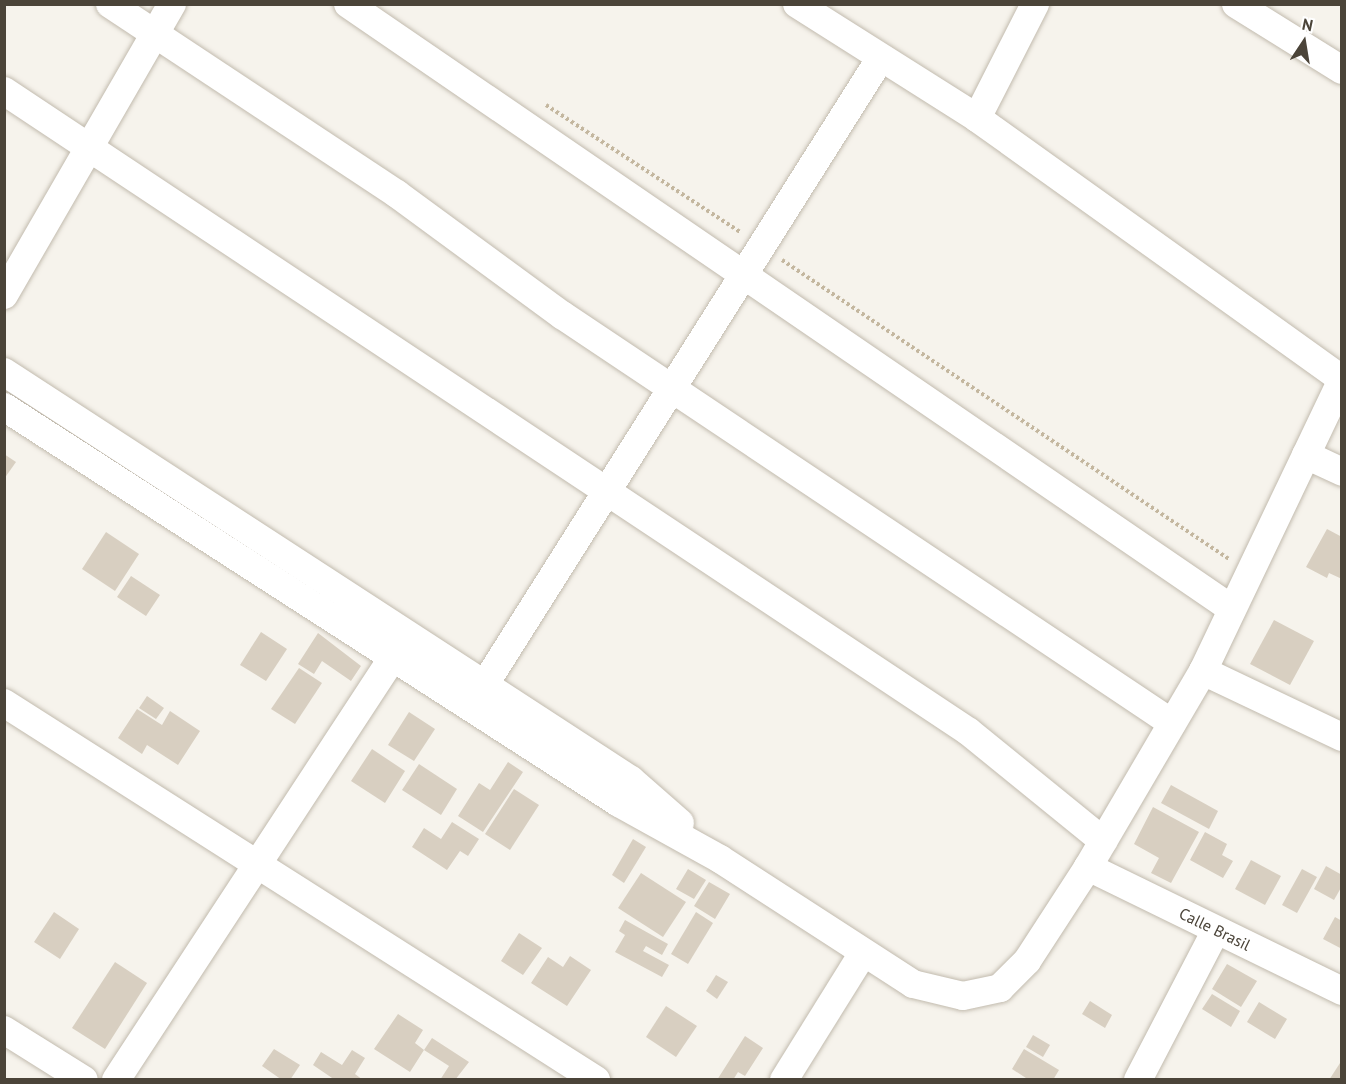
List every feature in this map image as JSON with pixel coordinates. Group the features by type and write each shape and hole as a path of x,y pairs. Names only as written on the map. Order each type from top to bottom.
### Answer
{"street":[{"path":"110,4 397,194 561,315 1172,723"},
{"path":"4,295 172,4"},
{"path":"348,4 743,277 1232,609"},
{"path":"4,407 619,803 720,859 913,984 963,996 1000,987 1027,961 1088,867 1203,671 1341,379 976,118 797,4"},
{"path":"976,118 1035,4"},
{"path":"1236,4 1341,70"},
{"path":"485,684 880,58"},
{"path":"4,91 969,732 1103,841"},
{"path":"4,372 631,780 720,859"},
{"path":"1306,454 1341,472"},
{"path":"116,1080 408,634"},
{"path":"1203,671 1341,737"},
{"path":"4,703 596,1080"},
{"name":"Calle Brasil","path":"1088,867 1341,991"},
{"path":"1138,1080 1216,930"},
{"path":"784,1080 863,953"},
{"path":"4,1030 84,1080"}],"path":[{"path":"542,103 762,246 1250,573"}],"building":[{"path":"4,454 16,462 4,479"},
{"path":"1327,529 1342,537 1342,579 1329,573 1327,578 1306,567"},
{"path":"106,532 139,554 115,591 82,569"},
{"path":"131,576 160,595 146,616 117,597"},
{"path":"1274,620 1314,641 1290,685 1250,664"},
{"path":"261,632 287,649 266,681 240,665"},
{"path":"318,633 361,666 351,681 322,661 314,674 298,664"},
{"path":"299,668 322,683 295,724 271,709"},
{"path":"147,696 164,708 156,719 139,708"},
{"path":"137,709 162,725 170,711 200,731 178,765 147,745 142,754 118,738"},
{"path":"409,712 435,729 414,761 388,745"},
{"path":"372,749 405,771 385,803 351,781"},
{"path":"508,762 523,772 483,832 458,816 479,783 490,790"},
{"path":"419,764 457,789 441,815 402,790"},
{"path":"1171,785 1218,811 1209,829 1161,803"},
{"path":"514,789 539,805 510,850 485,834"},
{"path":"1153,807 1199,832 1171,883 1151,873 1159,858 1134,844"},
{"path":"452,822 479,839 468,856 460,851 447,870 412,847 424,828 441,839"},
{"path":"1205,832 1227,844 1222,855 1233,861 1223,878 1190,860"},
{"path":"633,839 646,847 624,883 612,875"},
{"path":"1251,860 1281,876 1265,905 1235,889"},
{"path":"1326,866 1342,875 1342,886 1334,900 1314,889"},
{"path":"688,869 706,880 694,899 676,889"},
{"path":"1302,869 1317,877 1297,913 1282,905"},
{"path":"641,873 686,902 663,937 618,908"},
{"path":"709,882 730,894 715,919 694,906"},
{"path":"54,912 79,929 60,959 34,942"},
{"path":"696,912 713,923 688,964 671,954"},
{"path":"1335,917 1342,921 1342,949 1323,939"},
{"path":"625,920 668,944 662,955 646,946 643,951 669,965 662,977 615,952 625,935 619,931"},
{"path":"519,933 542,948 523,975 501,961"},
{"path":"570,956 591,970 567,1006 531,983 548,957 563,967"},
{"path":"115,962 147,983 105,1049 72,1028"},
{"path":"1227,964 1257,981 1241,1007 1212,989"},
{"path":"716,975 728,982 717,999 706,991"},
{"path":"1212,994 1240,1011 1231,1027 1202,1009"},
{"path":"1090,1001 1112,1015 1105,1028 1082,1014"},
{"path":"1259,1002 1287,1019 1275,1039 1247,1022"},
{"path":"666,1006 697,1026 676,1057 646,1037"},
{"path":"398,1014 423,1030 415,1043 424,1050 410,1072 374,1049"},
{"path":"1033,1035 1050,1045 1043,1057 1026,1047"},
{"path":"745,1036 763,1048 745,1076 738,1072 733,1080 717,1080"},
{"path":"432,1038 469,1062 455,1080 440,1080 449,1066 424,1050"},
{"path":"274,1049 300,1065 290,1080 282,1080 262,1066"},
{"path":"1024,1049 1059,1070 1053,1080 1029,1080 1012,1069"},
{"path":"352,1050 365,1058 355,1074 363,1080 335,1080 313,1065 321,1052 342,1065"},
{"path":"1342,1060 1342,1080 1329,1080"}]}
